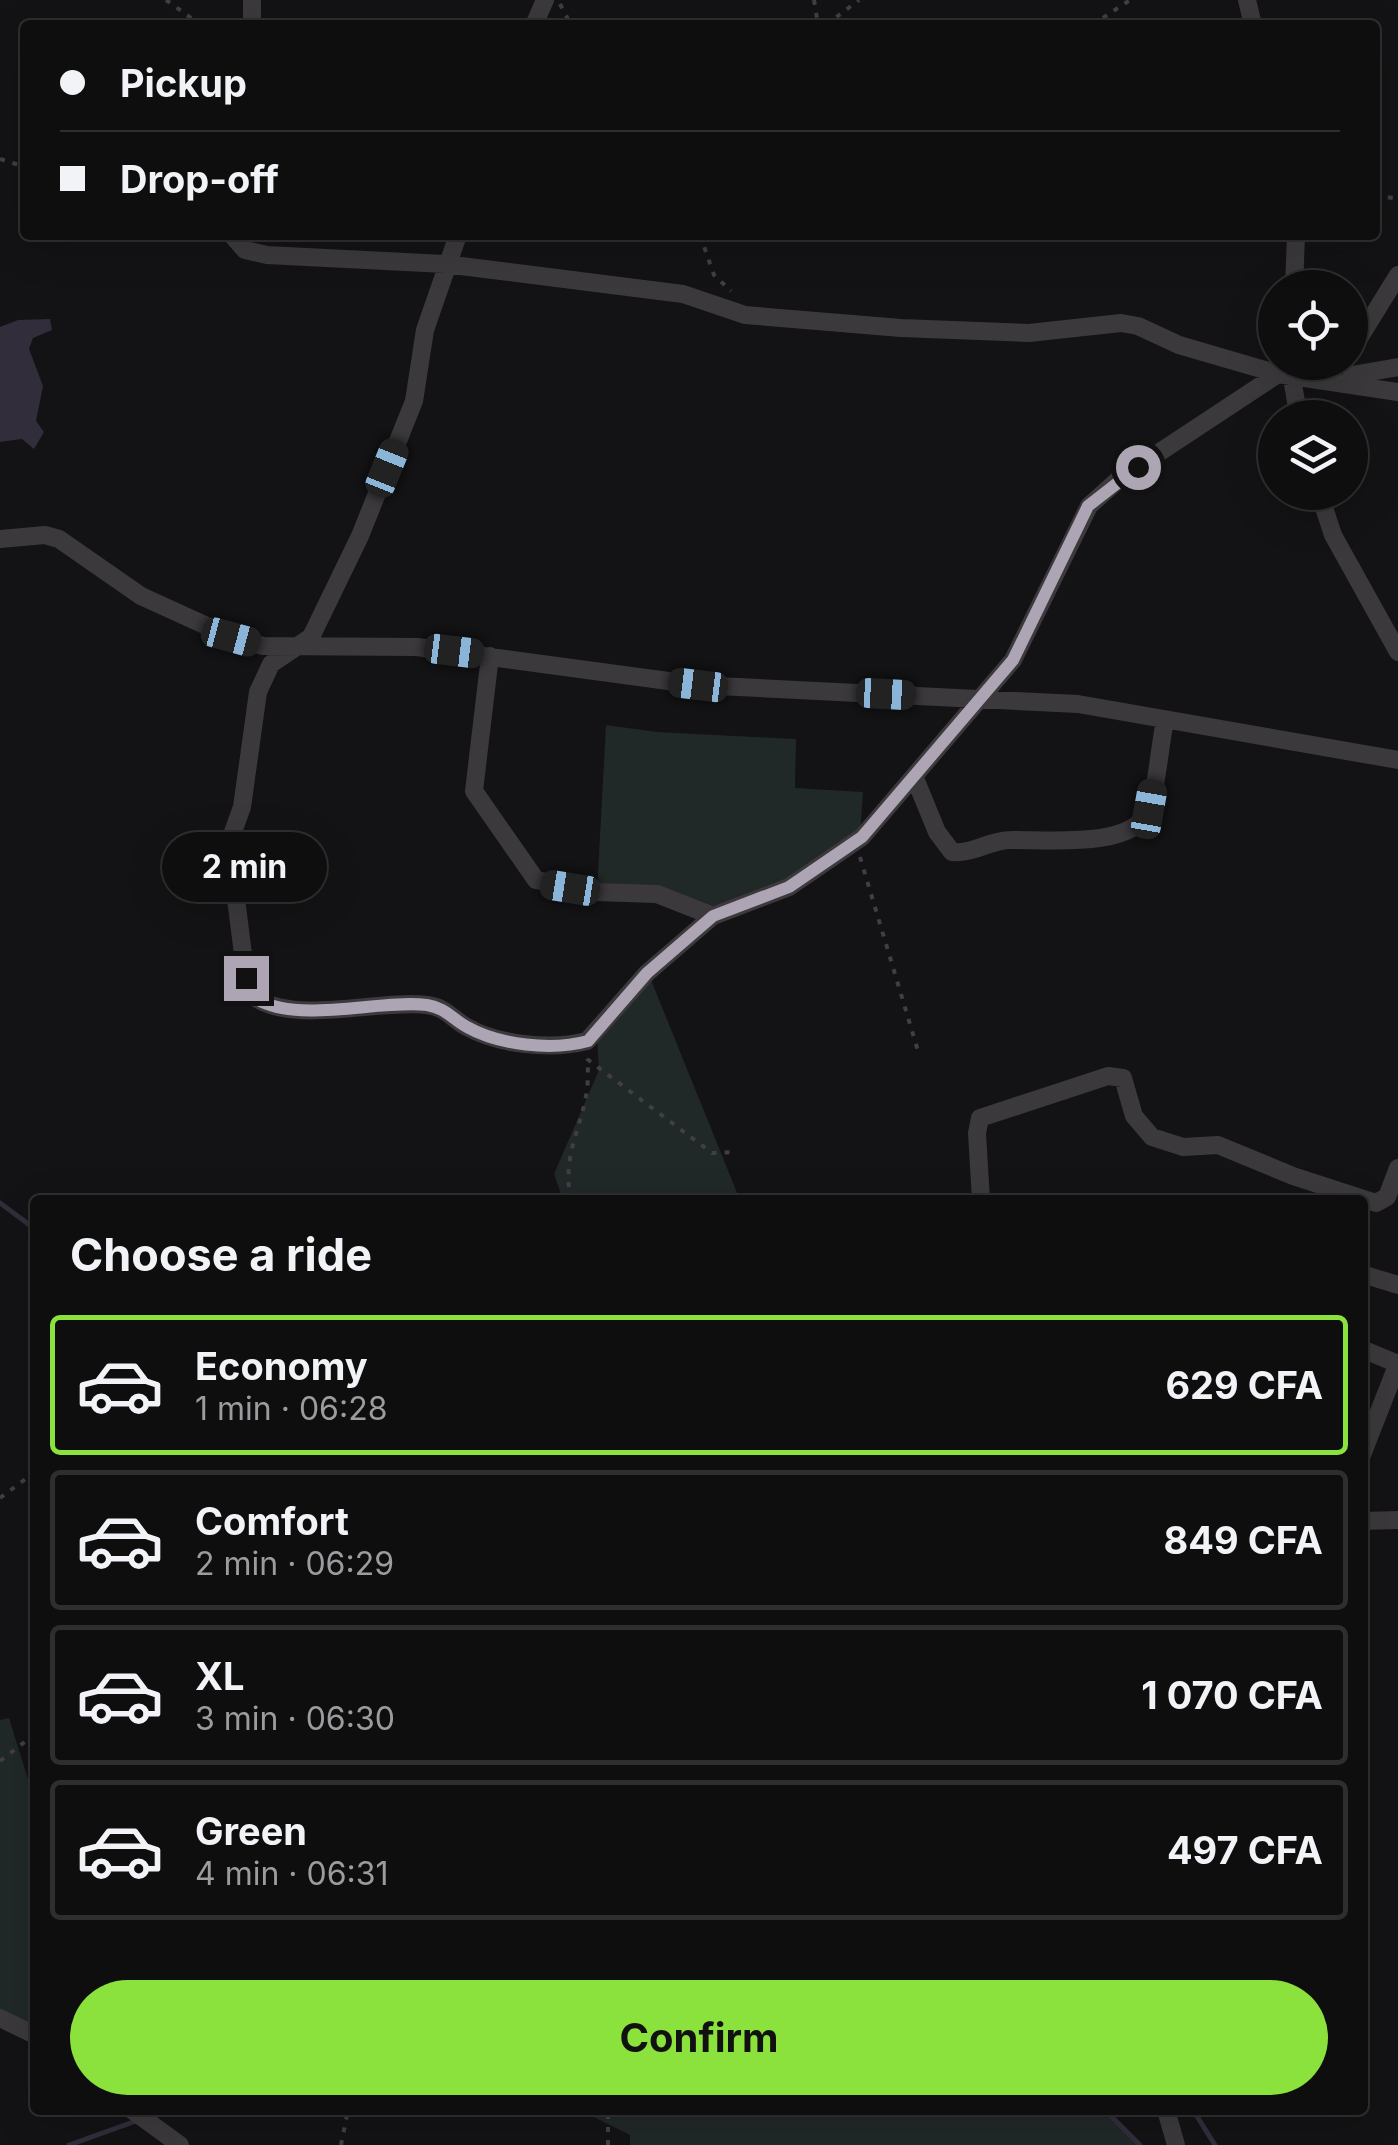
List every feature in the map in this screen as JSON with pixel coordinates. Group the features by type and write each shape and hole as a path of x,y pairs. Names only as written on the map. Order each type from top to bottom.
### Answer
{"street":[{"path":"236,240 245,250 267,255 445,264 683,294 745,315 901,328 1029,333 1121,324 1258,363"},
{"path":"456,240 424,330 414,402 360,536 320,622 297,648 278,656 264,676 251,730 242,807 230,834 246,978 252,996 260,1002 307,1010 427,1005 449,1012 465,1026 489,1036 526,1044 588,1041 647,973 713,916 789,887 855,843 1013,660 1088,506 1119,480 1271,380"},
{"path":"1295,270 1296,240"},
{"path":"1368,324 1398,275"},
{"path":"1340,383 1362,371 1398,368"},
{"path":"1326,380 1398,392"},
{"path":"1325,510 1333,535 1398,652"},
{"path":"0,539 46,535 59,539 141,596 231,637 263,646 418,646 698,685 1078,704 1398,760"},
{"path":"490,656 474,791 529,872 545,884 595,892 657,894 713,916"},
{"path":"914,776 937,832 952,852 975,850 996,840 1046,842 1113,835 1133,830 1149,809 1165,721"},
{"path":"981,1195 977,1133 980,1118 1108,1076 1123,1078 1139,1124 1152,1137 1167,1144 1218,1145 1351,1195"},
{"path":"1368,1200 1376,1203 1387,1196 1398,1168"},
{"path":"1368,1276 1398,1286"},
{"path":"1368,1352 1398,1364 1368,1440"},
{"path":"1368,1521 1398,1520"},
{"path":"0,2018 30,2033"},
{"path":"139,2115 180,2145"},
{"path":"1167,2115 1176,2145"}],"path":[{"path":"166,0 194,20"},
{"path":"833,20 859,0"},
{"path":"1100,20 1130,0"},
{"path":"702,240 714,276 738,298"},
{"path":"855,843 918,1052"},
{"path":"570,1195 567,1160 585,1109 586,1059 712,1153 735,1152"},
{"path":"0,1498 30,1476"},
{"path":"0,1761 30,1738"},
{"path":"340,2145 347,2115"},
{"path":"608,2115 608,2145"}],"shaded area":[{"path":"50,319 52,330 33,338 29,349 43,386 36,421 44,432 34,449 22,439 0,442 0,327 18,320"},
{"path":"606,725 657,732 796,739 795,788 863,792 860,836 791,885 722,913 597,891"},
{"path":"649,975 738,1195 561,1195 554,1174 599,1070 597,1038"},
{"path":"9,1718 30,1786 30,2039 0,2022 0,1720"},
{"path":"590,2115 1110,2115 1140,2145 630,2145 630,2135"}],"waterway":[{"path":"0,1203 30,1225"},
{"path":"147,2117 151,2115"},
{"path":"1110,2115 1140,2145"},
{"path":"1196,2115 1215,2145"},
{"path":"69,2145 136,2121"}],"route":[{"path":"246,978 252,996 272,1006 307,1010 427,1005 449,1012 465,1026 489,1036 526,1044 588,1041 647,973 713,916 789,887 862,837 1013,660 1088,506 1138,467"}]}
